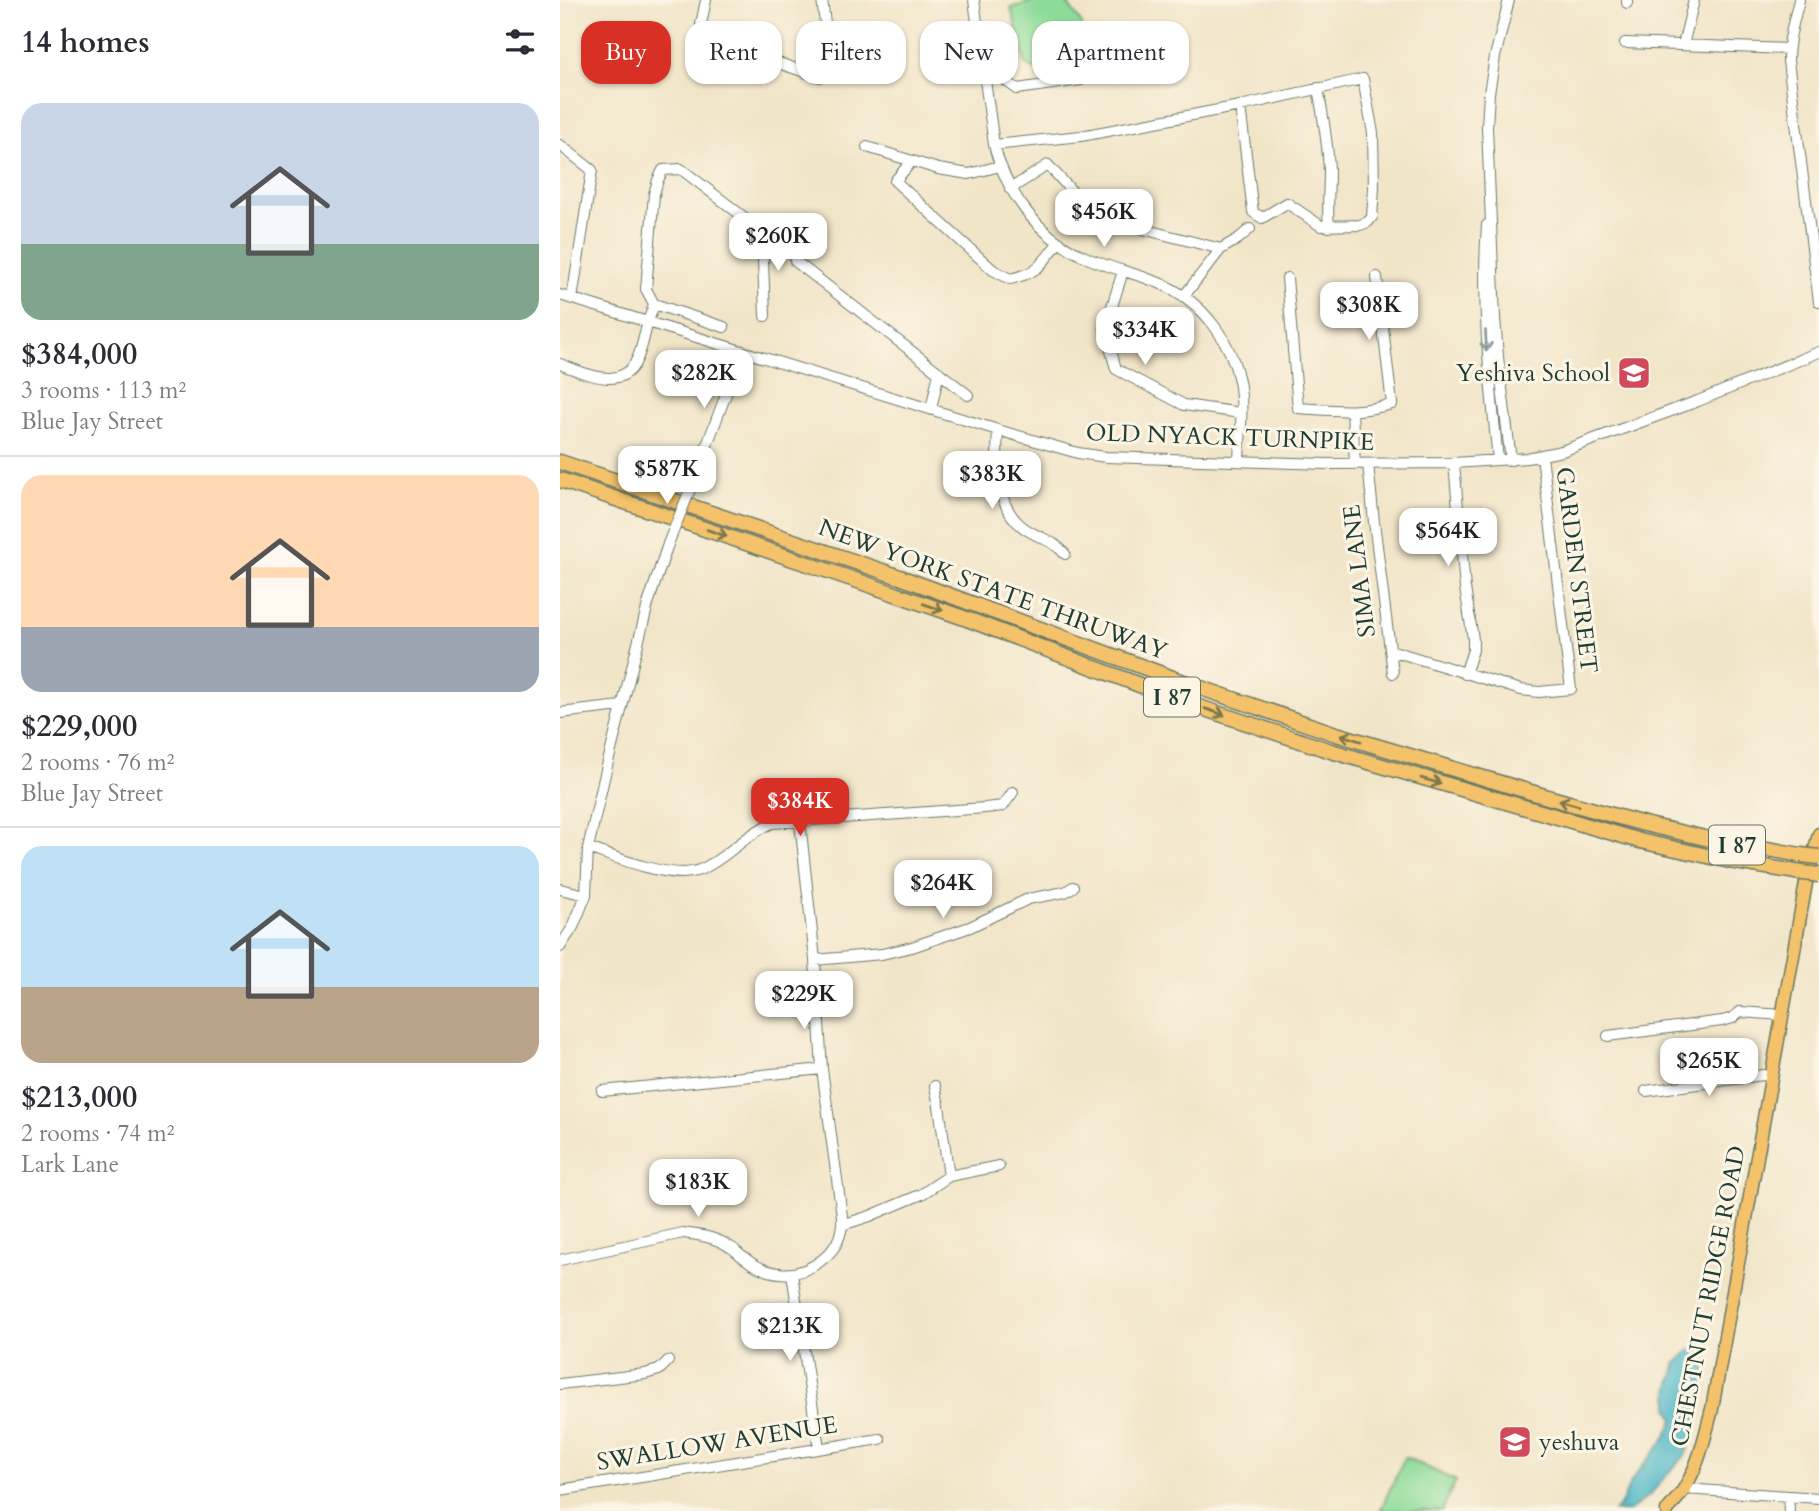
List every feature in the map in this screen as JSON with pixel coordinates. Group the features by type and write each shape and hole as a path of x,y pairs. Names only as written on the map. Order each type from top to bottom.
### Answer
{"highway":[{"name":"NEW YORK STATE THRUWAY","path":"560,461 900,577 1189,684 1348,737 1644,824 1705,838 1819,857"},
{"name":"NEW YORK STATE THRUWAY","path":"560,480 858,581 1196,706 1331,751 1629,838 1721,859 1819,875"}],"main road":[{"name":"CHESTNUT RIDGE ROAD","path":"1667,1511 1684,1489 1695,1468 1712,1409 1806,883 1819,834"}],"street":[{"path":"706,0 701,24 707,39 820,77 831,69 822,0"},
{"path":"974,0 977,21"},
{"path":"1509,0 1495,57 1487,127 1495,318 1511,460"},
{"path":"1683,45 1694,0"},
{"path":"1799,0 1788,49 1819,302"},
{"path":"1625,43 1788,49"},
{"path":"994,145 1081,136 1363,79 1373,133 1374,188 1372,217 1368,222 1360,225 1321,226 1287,202 1262,218 1253,212 1240,106"},
{"path":"986,84 994,145 1000,166 1010,189 1039,226 1058,243 1079,255 1167,286 1184,296 1212,323 1234,362 1239,381 1239,461"},
{"path":"1010,84 1017,89 1049,84"},
{"path":"1318,88 1326,130 1329,227"},
{"path":"560,145 592,170 572,299"},
{"path":"867,147 938,169 969,174 1000,166"},
{"path":"912,161 895,181 993,270 1010,279 1030,275 1058,243"},
{"path":"1010,189 1048,165 1080,200 1097,214 1123,224 1222,249"},
{"path":"724,327 654,304 646,289 654,194 663,170 681,169 762,231 765,316"},
{"path":"1490,175 1484,267 1485,318 1499,460"},
{"path":"1184,296 1222,249 1250,229"},
{"path":"795,261 968,395"},
{"path":"1123,271 1105,329 1116,369 1184,405 1241,413"},
{"path":"1287,278 1298,408 1352,412 1392,404 1377,277"},
{"name":"OLD NYACK TURNPIKE","path":"560,295 998,430 1078,453 1107,457 1368,464 1454,463 1542,456 1698,401 1819,352"},
{"path":"560,364 591,375 609,378 624,376 641,353 654,304"},
{"path":"560,947 573,927 586,895 588,848 648,604 741,351"},
{"path":"931,409 939,372"},
{"path":"1352,412 1355,464"},
{"path":"998,430 998,475 1002,497 1010,515 1023,527 1059,546 1065,554"},
{"name":"GARDEN STREET","path":"1465,674 1521,690 1571,690 1542,456"},
{"path":"1390,650 1465,674 1473,650 1473,639 1465,588 1454,463"},
{"name":"SIMA LANE","path":"1368,464 1393,673"},
{"path":"560,713 621,706"},
{"path":"588,848 656,869 685,874 701,870 715,862 757,830 772,823 1003,806 1013,792"},
{"path":"560,1260 683,1233 714,1239 764,1270 792,1274 813,1266 826,1257 841,1236 842,1225 822,1069 815,960 800,822"},
{"path":"815,960 883,954 912,947 970,927 1028,899 1065,892 1073,887"},
{"path":"560,888 586,895"},
{"path":"1608,1036 1722,1021 1733,1018 1740,1012 1783,1015"},
{"path":"602,1091 822,1069"},
{"path":"1646,1091 1772,1077"},
{"path":"935,1086 949,1177"},
{"path":"842,1225 879,1213 922,1194 949,1177 999,1167"},
{"path":"792,1274 819,1448"},
{"path":"560,1384 645,1374 659,1370 668,1361"},
{"name":"SWALLOW AVENUE","path":"560,1490 880,1439"},
{"path":"1684,1489 1819,1498"},
{"path":"1788,1496 1789,1511"}],"green space":[{"path":"1038,0 1065,0 1080,21 1032,21 1032,68 1026,65 1018,35 1018,21 1014,21 1011,8"},
{"path":"1405,1457 1456,1481 1442,1511 1380,1511"}],"water":[{"path":"1701,1346 1706,1356 1702,1404 1685,1456 1651,1494 1629,1511 1615,1511 1636,1474 1661,1444 1671,1427 1674,1418 1669,1408 1669,1391 1677,1362 1690,1350"}],"place":[{"name":"Yeshiva School","path":"1634,373"},
{"name":"yeshuva","path":"1515,1442"}]}
